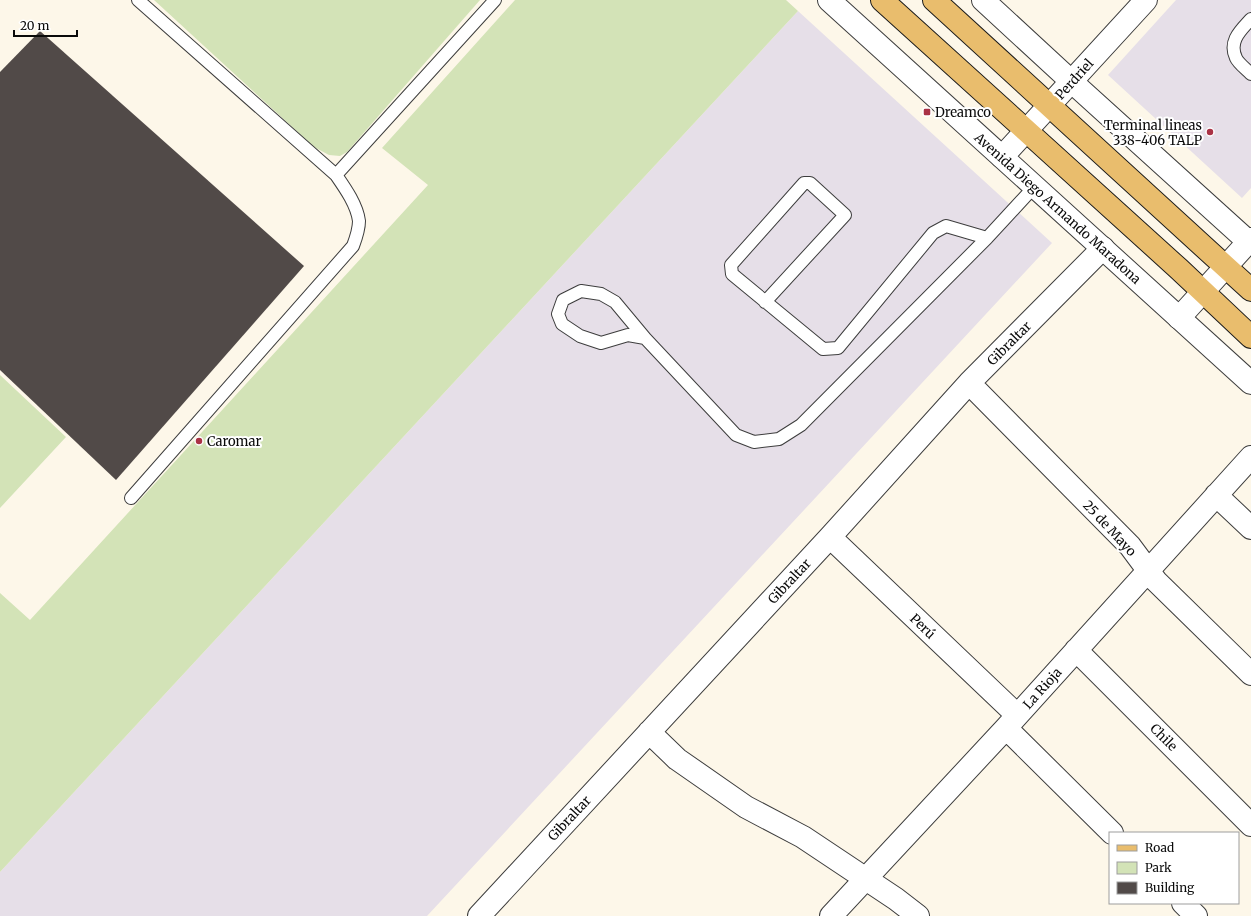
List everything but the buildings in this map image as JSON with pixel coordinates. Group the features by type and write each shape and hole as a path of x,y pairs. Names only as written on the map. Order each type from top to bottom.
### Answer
{"main road":[{"path":"882,0 1179,269 1251,337"},
{"path":"934,0 1251,290"}],"street":[{"name":"Avenida Diego Armando Maradona","path":"830,0 1251,383"},
{"path":"983,0 1072,82 1250,241 1179,318"},
{"name":"Perdriel","path":"1002,157 1146,0"},
{"name":"Gibraltar","path":"484,914 969,384 1103,248"},
{"name":"25 de Mayo","path":"969,384 1130,546 1156,581 1251,674"},
{"name":"La Rioja","path":"831,916 1012,722 1251,457"},
{"path":"1216,495 1251,528"},
{"name":"Perú","path":"830,537 1012,722 1111,832"},
{"name":"Chile","path":"1076,650 1251,825"},
{"path":"649,732 677,759 746,807 803,837 918,916"},
{"path":"1183,904 1196,916"}],"lane":[{"path":"131,498 353,246 359,221 352,200 336,175 138,0"},
{"path":"336,175 495,0"},
{"path":"1251,19 1237,34 1233,46 1236,58 1251,74"},
{"path":"765,302 846,215 810,183 804,183 731,265 732,274 765,302 823,349 838,348 933,233 946,226 987,238"},
{"path":"644,338 628,335 601,343 580,336 562,324 558,314 563,300 581,291 601,294 615,302 644,338 736,435 754,442 779,439 801,425 987,238 1035,186"}],"shaded area":[{"name":"Terminal lineas 338-406 TALP","path":"1176,0 1251,0 1251,188 1242,198 1108,75"},
{"name":"Dreamco","path":"798,11 1052,243 427,916 0,916 0,872"}],"green space":[{"path":"154,0 480,0 347,152 340,156 329,155 314,147"},
{"path":"515,0 786,0 798,11 0,872 0,593 30,620 428,185 382,148"},
{"path":"0,375 66,437 0,508"}],"place":[{"name":"Dreamco","path":"927,112"},
{"name":"Terminal lineas 338-406 TALP","path":"1210,132"},
{"name":"Caromar","path":"199,441"}]}
